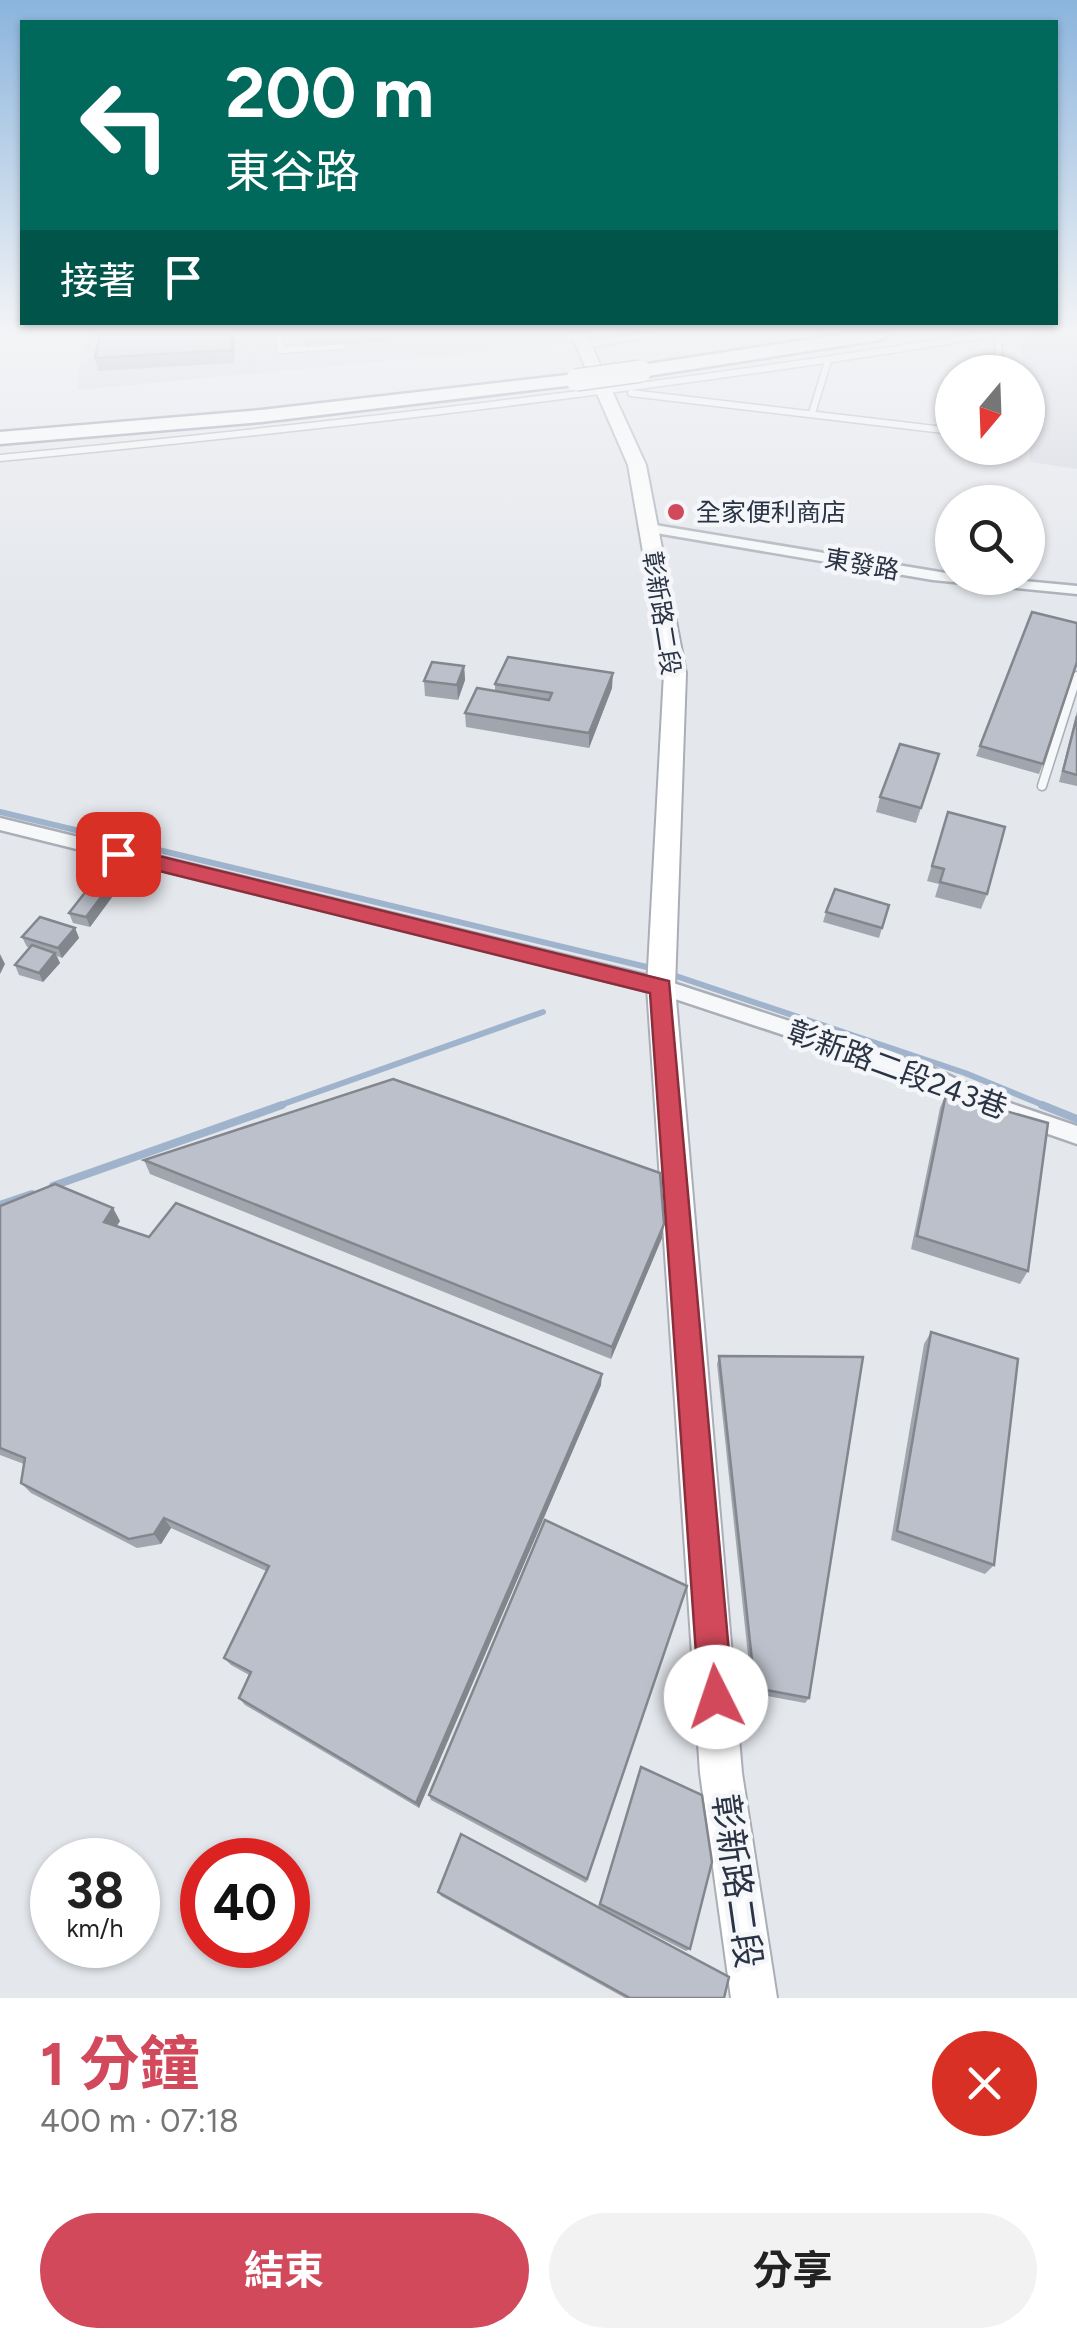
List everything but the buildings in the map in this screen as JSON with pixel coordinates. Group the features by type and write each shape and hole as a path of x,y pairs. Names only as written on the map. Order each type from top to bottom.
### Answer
{"highway":[{"path":"0,438 128,427"}],"street":[{"name":"彰新路二段","path":"620,427 637,465 675,673 661,977 722,1772 754,1998"},
{"name":"東發路","path":"649,528 933,576 1077,590"},
{"name":"彰新路二段243巷","path":"0,824 661,977 926,1074 993,1106 1077,1134"}],"lane":[{"path":"0,458 124,450 313,427"},
{"path":"1042,786 1077,676"}],"shaded area":[{"path":"1045,427 1077,427 1077,469 1045,464"}],"waterway":[{"path":"0,812 655,969"},
{"path":"667,973 965,1073 1048,1107"},
{"path":"275,1107 543,1012"},
{"path":"53,1186 282,1105"},
{"path":"1042,1105 1077,1119"},
{"path":"0,1205 32,1194"}],"place":[{"name":"全家便利商店","path":"676,512"}],"route":[{"path":"118,854 661,987 716,1697"}]}
